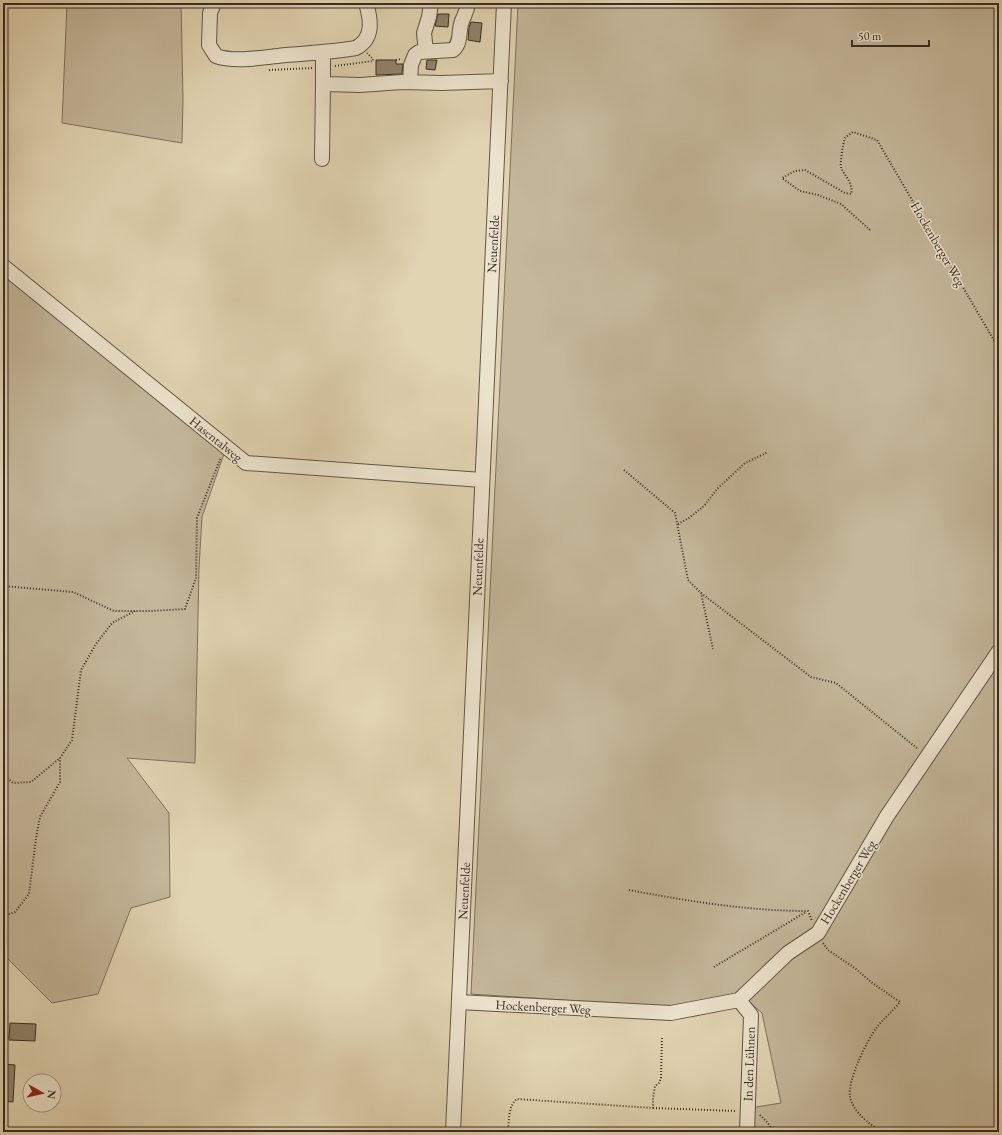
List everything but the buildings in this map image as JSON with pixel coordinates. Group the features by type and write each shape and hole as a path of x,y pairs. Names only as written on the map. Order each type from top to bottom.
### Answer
{"street":[{"path":"214,3 210,13 210,45 216,56 224,59 244,59 323,53 356,48 368,38 370,25 366,3"},
{"path":"426,51 424,33 429,17 431,3"},
{"path":"410,82 411,65 414,56 419,52 453,50 457,47 461,24 467,12 468,3"},
{"name":"Neuenfelde","path":"453,1132 504,3"},
{"path":"322,159 323,53"},
{"path":"323,82 325,84 360,85 402,82 442,83 501,81"},
{"name":"Hasentalweg","path":"3,266 246,463 482,480"},
{"name":"Hockenberger Weg","path":"459,1002 671,1013 739,1000 788,953 818,933 887,816 998,656"},
{"name":"In den Lühnen","path":"739,1000 751,1015 747,1132"}],"path":[{"path":"995,3 999,14"},
{"name":"Hockenberger Weg","path":"870,230 841,204 818,195 800,191 782,178 795,171 805,170 845,193 851,194 852,191 850,184 841,166 845,139 853,132 877,140 999,349"},
{"path":"3,586 73,592 114,611 151,611 185,608 196,578 198,518 225,447"},
{"path":"678,524 689,518 704,506 717,489 745,463 768,452"},
{"path":"624,470 675,513 688,580 701,593 811,678 836,683 923,753 929,755"},
{"path":"701,593 713,649"},
{"path":"3,774 13,783 31,782 60,758 72,740 81,670 96,644 112,623 134,611 151,611"},
{"path":"3,916 15,912 29,894 40,817 60,782 60,758"},
{"path":"629,890 725,906 808,911"},
{"path":"808,911 828,950 900,1002 872,1033 860,1058 851,1084 850,1098 856,1110 873,1127 883,1132"},
{"path":"714,967 808,911"},
{"path":"653,1108 655,1086 659,1083 661,1078 662,1037"},
{"path":"508,1132 510,1113 512,1106 517,1099 653,1108 748,1108 766,1120 775,1132"}],"shaded area":[{"path":"67,3 181,3 183,99 182,143 62,123"},
{"path":"518,3 999,3 999,1132 743,1132 744,1109 781,1103 762,1013 741,995 670,1007 471,994"},
{"path":"3,272 226,448 202,517 199,568 195,763 127,758 169,813 170,897 131,908 98,994 52,1003 3,954"}]}
